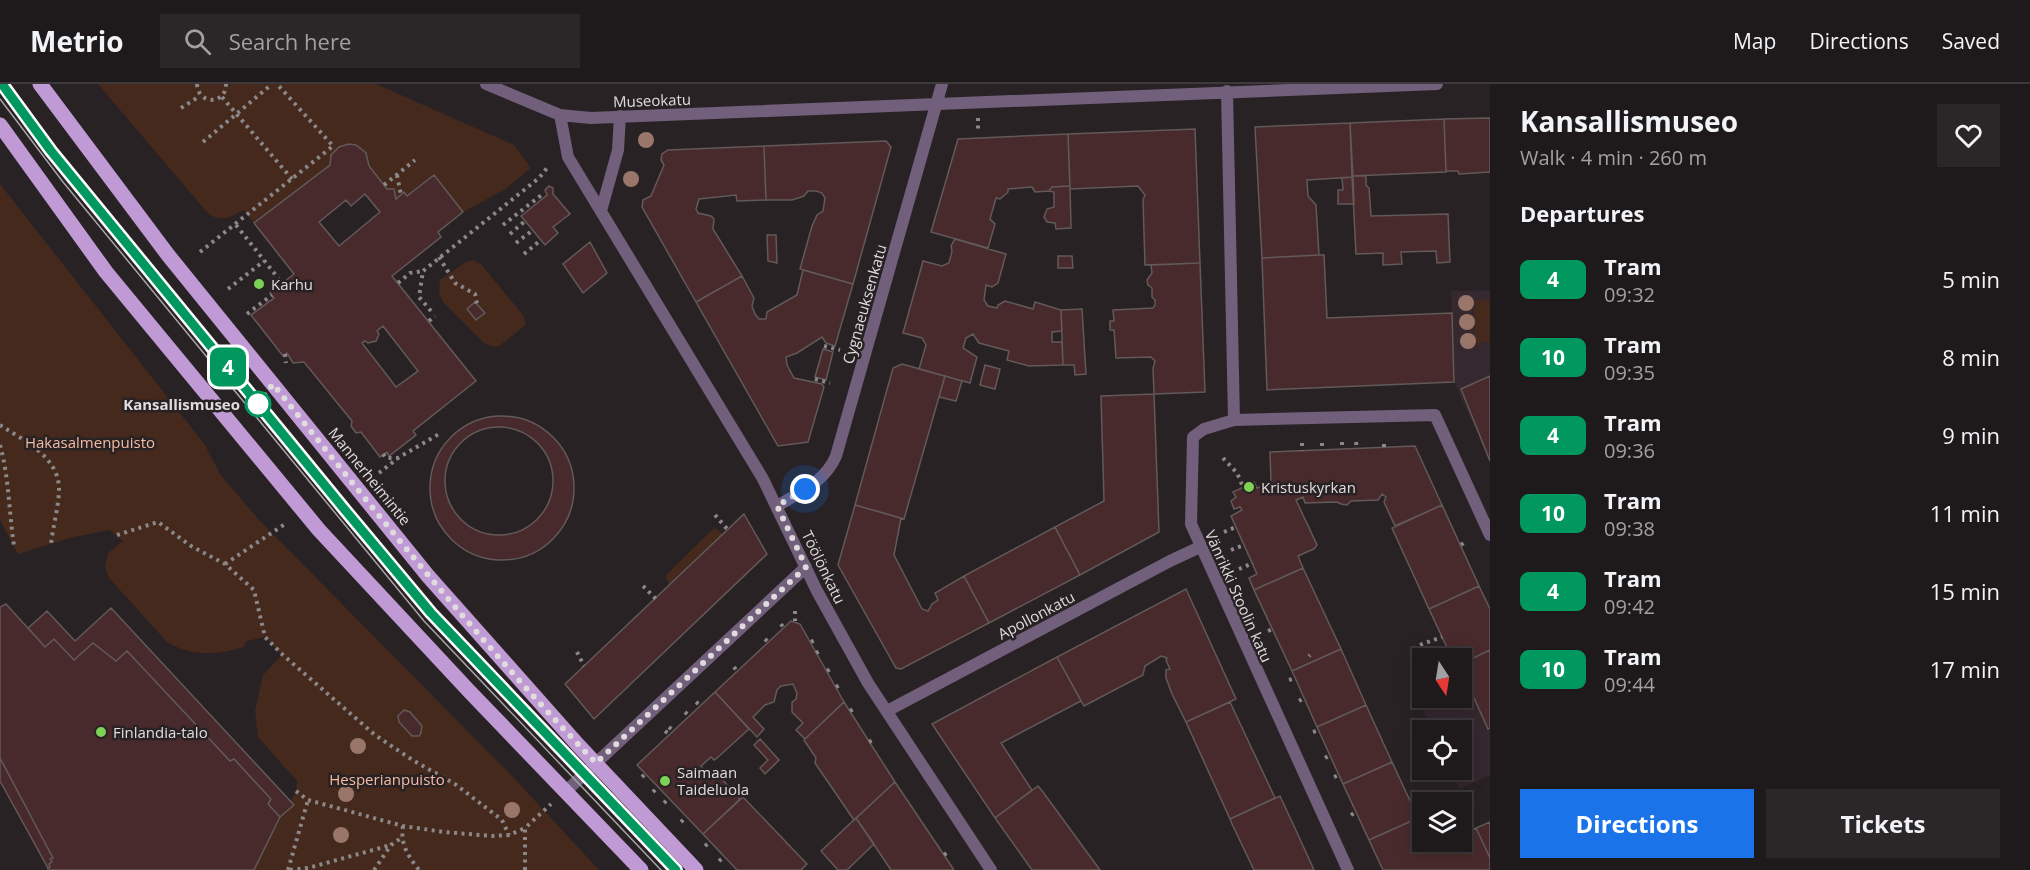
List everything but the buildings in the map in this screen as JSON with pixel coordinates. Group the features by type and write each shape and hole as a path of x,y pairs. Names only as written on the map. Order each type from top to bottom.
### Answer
{"main road":[{"name":"Mannerheimintie","path":"39,84 136,214 396,537 503,662 696,870"},
{"path":"0,125 106,272 302,510 382,599 641,870"}],"street":[{"name":"Museokatu","path":"486,84 560,115 591,117 1437,84"},
{"name":"Cygnaeuksenkatu","path":"777,506 820,480 831,469 942,84"},
{"path":"1227,92 1234,420 1435,415 1490,535"},
{"name":"Töölönkatu","path":"560,115 568,157 763,479 817,591 868,683 991,870"},
{"path":"601,211 618,150 620,116"},
{"name":"Vänrikki Stoolin katu","path":"1234,420 1204,429 1193,437 1191,524 1348,870"},
{"name":"Apollonkatu","path":"887,711 1200,547"},
{"path":"565,792 806,567"}],"path":[{"path":"197,84 200,96 208,100 218,100 222,97 226,84"},
{"path":"203,142 272,84"},
{"path":"200,252 333,146 277,84"},
{"path":"181,108 200,96"},
{"path":"222,97 292,178"},
{"path":"384,185 415,160"},
{"path":"398,283 410,273 423,271 539,178 547,168"},
{"path":"397,175 401,195"},
{"path":"503,225 545,194"},
{"path":"510,234 525,221"},
{"path":"236,225 282,283"},
{"path":"516,243 532,230"},
{"path":"524,254 541,240"},
{"path":"439,257 455,282 474,294 477,304"},
{"path":"228,289 264,261"},
{"path":"423,271 419,297 430,311"},
{"path":"247,314 272,295"},
{"path":"429,321 435,316"},
{"path":"824,346 840,350"},
{"path":"285,354 286,363"},
{"path":"815,379 830,383"},
{"path":"0,425 33,446 51,465 59,486 51,544"},
{"path":"379,473 398,458 439,434"},
{"path":"1384,441 1384,447"},
{"path":"1342,442 1342,449"},
{"path":"1356,442 1357,448"},
{"path":"1302,443 1302,451"},
{"path":"1322,443 1323,450"},
{"path":"0,446 5,465 14,546"},
{"path":"383,454 386,458 398,458"},
{"path":"1223,458 1237,473 1243,488"},
{"path":"715,515 728,530"},
{"path":"117,535 158,522 191,546 225,564 254,590 265,637 283,655 375,735 414,761 456,784 502,820 509,835"},
{"path":"225,564 285,524"},
{"path":"1224,531 1236,527"},
{"path":"1461,545 1466,542"},
{"path":"1232,550 1244,545"},
{"path":"1239,569 1252,563"},
{"path":"643,586 656,599"},
{"path":"795,611 795,621"},
{"path":"1420,645 1442,637"},
{"path":"577,652 584,666"},
{"path":"826,671 832,668"},
{"path":"1290,680 1295,678"},
{"path":"836,687 841,684"},
{"path":"1299,701 1304,698"},
{"path":"850,711 855,708"},
{"path":"685,712 689,716"},
{"path":"669,726 669,732"},
{"path":"1313,732 1319,730"},
{"path":"869,742 875,739"},
{"path":"1325,758 1330,755"},
{"path":"1334,777 1339,774"},
{"path":"653,792 658,787"},
{"path":"296,792 308,800 403,826 444,832 509,835 525,828 548,807"},
{"path":"664,803 669,798"},
{"path":"308,800 289,870 391,845 401,838"},
{"path":"1351,815 1356,812"},
{"path":"681,822 687,817"},
{"path":"403,826 401,838 407,854 419,870"},
{"path":"525,828 525,870"},
{"path":"705,846 710,842"},
{"path":"374,870 391,845"},
{"path":"719,861 724,857"}],"shaded area":[{"path":"1490,290 1490,461 1454,382 1451,291"},
{"path":"1490,650 1490,775 1459,789 1455,780 1472,780 1472,720 1428,720 1422,708 1472,708 1472,659"}],"green space":[{"path":"98,84 376,84 514,145 531,168 504,190 463,212 434,175 407,196 404,192 396,199 394,189 387,189 369,166 366,153 356,145 349,144 339,147 331,155 330,165 254,223 243,210 233,216 219,218 205,210"},
{"name":"Hesperianpuisto","path":"0,184 205,445 220,474 260,521 514,778 599,870 254,870 280,817 296,792 297,781 258,737 255,710 263,675 282,655 265,637 246,641 244,647 224,652 195,652 176,647 167,642 109,578 105,566 108,553 123,541 109,530 70,538 18,554 0,520"},
{"path":"473,260 481,264 523,315 526,325 499,346 494,347 484,343 443,302 439,293 440,280 466,262"},
{"path":"1474,300 1490,300 1490,342 1475,343"},
{"path":"715,528 724,534 670,585 666,578 667,574"}],"tram line":[{"path":"2,84 51,151 431,613 676,870"},
{"name":"4","path":"2,84 51,151 431,613 676,870"},
{"path":"0,99 63,182 424,621 661,870"}],"place":[{"name":"Karhu","path":"259,284"},
{"name":"Kansallismuseo","path":"258,404"},
{"name":"Kristuskyrkan","path":"1249,487"},
{"name":"Finlandia-talo","path":"101,732"},
{"name":"Saimaan Taideluola","path":"665,781"}],"route":[{"path":"258,404 273,384 428,576 596,763 806,567 777,506 805,489"}],"park label":[{"name":"Hakasalmenpuisto","path":"90,442"}]}
